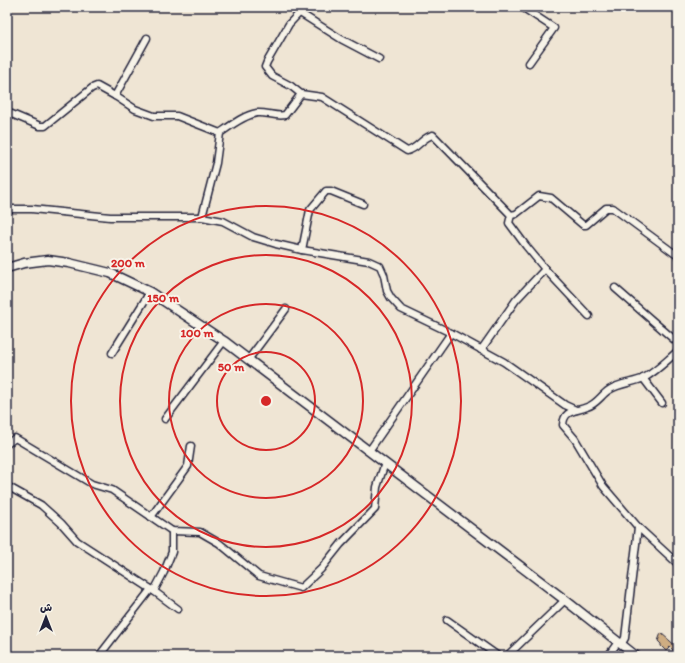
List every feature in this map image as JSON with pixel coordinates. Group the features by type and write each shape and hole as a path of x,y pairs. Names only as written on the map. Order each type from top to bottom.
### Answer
{"street":[{"path":"305,7 289,24 267,62 265,67 272,76 291,86 302,94 322,97 407,151 413,150 428,136 433,135 501,207 511,215"},
{"path":"522,7 554,28 529,64"},
{"path":"300,13 341,39 379,59"},
{"path":"115,96 147,38"},
{"path":"7,112 40,126 45,126 92,88 97,86 135,109 154,116 177,116 220,134"},
{"path":"202,217 216,163 220,134 247,116 258,113 278,116 285,115 302,94"},
{"path":"302,250 310,210 315,206 326,191 331,191 363,204"},
{"path":"511,215 516,214 539,196 550,198 583,225 586,225 606,208 613,208 678,256"},
{"path":"7,209 32,209 110,217 202,217 223,221 253,237 302,250 369,261 380,266 384,275 387,291 391,298 402,309 451,333 504,362 564,404 576,410"},
{"path":"511,215 509,223 545,269 589,316"},
{"path":"7,268 24,262 48,260 69,263 110,273 150,292 224,341 565,600 636,656"},
{"path":"481,350 516,300 545,269"},
{"path":"615,288 678,343"},
{"path":"112,353 150,292"},
{"path":"248,360 286,309"},
{"path":"369,451 451,333"},
{"path":"165,419 224,341"},
{"path":"676,354 643,378 609,390 597,402 587,408 569,413 563,419 562,425 575,439 603,486 638,527 678,564"},
{"path":"643,378 662,403"},
{"path":"7,444 14,438 92,484 112,490 172,531 200,532 219,543 259,576 301,588 375,509 377,487 385,463"},
{"path":"151,517 188,466 191,446"},
{"path":"7,486 41,505 61,523 77,541 153,590 178,609"},
{"path":"608,656 625,638 638,527"},
{"path":"99,656 153,590 164,572 172,552 172,531"},
{"path":"507,656 565,600"},
{"path":"448,620 498,656"}],"building":[{"path":"661,633 678,648 678,655 670,647 666,651 661,646 658,641"}]}
